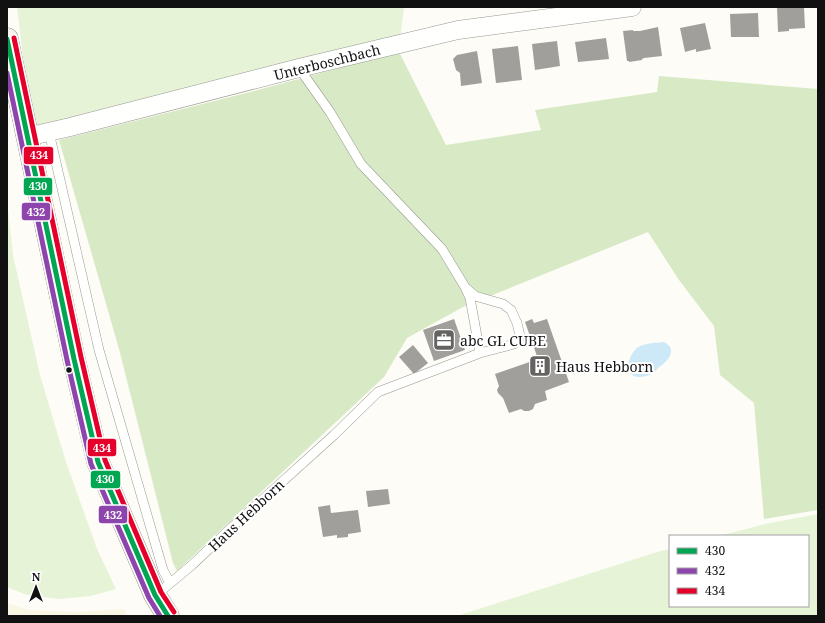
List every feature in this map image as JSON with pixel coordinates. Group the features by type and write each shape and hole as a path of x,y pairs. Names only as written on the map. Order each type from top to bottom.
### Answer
{"main road":[{"path":"7,39 74,359 98,462 163,589 168,616"}],"street":[{"name":"Unterboschbach","path":"27,137 299,68 458,30 632,7"}],"lane":[{"name":"Haus Hebborn","path":"299,68 330,112 361,164 442,249 470,298 480,353"},
{"path":"49,132 99,350 163,570 163,589"},
{"name":"Haus Hebborn","path":"163,589 192,565 334,435 378,392 480,353 514,344 520,336 517,323 511,310 503,304 475,296 465,287"}],"shaded area":[{"path":"7,603 29,610 78,612 124,609 128,616 7,616"}],"green space":[{"path":"17,7 404,7 399,48 32,133"},
{"path":"399,52 446,145 541,130 535,110 657,92 659,76 818,89 818,510 764,519 754,403 720,375 714,326 679,280 648,232 463,307 407,338 384,377 177,571 173,563 119,349 59,140 254,91"},
{"path":"7,200 13,255 40,375 66,462 97,549 116,589 91,596 59,599 27,595 7,587"},
{"path":"818,514 818,616 457,616 669,549 669,607 809,607 809,535 723,535 765,524"}],"water":[{"path":"664,342 671,349 670,356 665,363 647,376 634,376 629,370 629,360 634,351 640,346 646,344"}],"building":[{"path":"777,7 804,7 805,28 789,29 789,31 778,32"},
{"path":"758,13 759,37 731,37 730,14"},
{"path":"705,23 711,49 696,52 696,49 685,52 680,28"},
{"path":"658,27 662,56 644,58 642,60 629,62 627,61 623,31 640,31"},
{"path":"606,38 609,59 578,62 575,42"},
{"path":"557,41 560,66 535,70 532,44"},
{"path":"518,46 522,80 496,83 492,49"},
{"path":"477,51 482,83 461,86 460,73 456,70 453,59 457,55"},
{"name":"abc GL CUBE","path":"454,319 465,350 434,361 423,330"},
{"name":"Haus Hebborn","path":"532,319 534,323 547,319 569,382 545,391 547,400 535,404 533,409 524,411 521,409 509,413 503,398 498,393 497,390 499,386 495,374 538,359 525,322"},
{"path":"413,345 428,363 414,374 399,357"},
{"path":"388,489 390,504 368,507 366,491"},
{"path":"330,505 331,513 358,510 361,532 348,534 348,537 337,538 337,535 323,537 318,507"}],"transit line":[{"name":"434","path":"14,38 81,357 105,460 161,592 174,612"},
{"name":"430","path":"7,39 74,359 98,462 155,595 168,616"},
{"name":"432","path":"7,73 67,360 91,464 149,598 160,616"}],"place":[{"name":"abc GL CUBE","path":"444,340"},
{"name":"Haus Hebborn","path":"540,366"}]}
